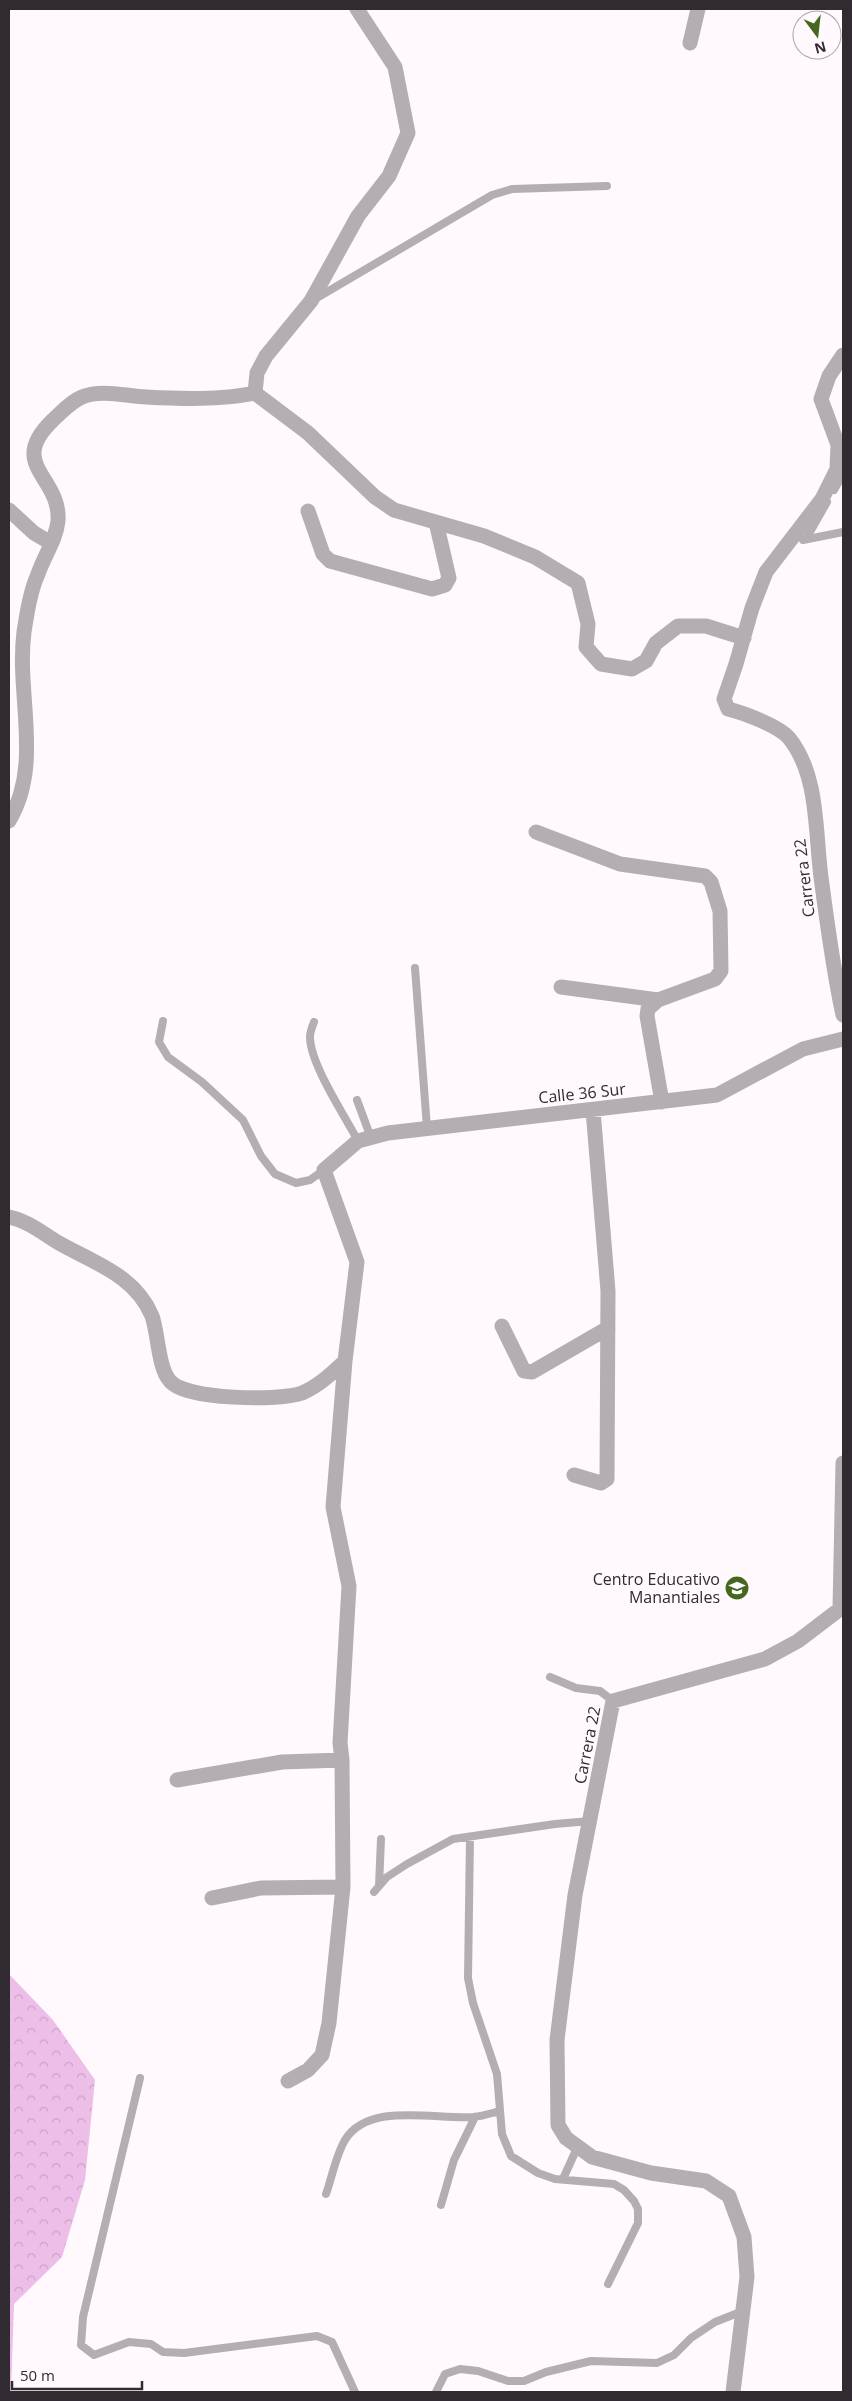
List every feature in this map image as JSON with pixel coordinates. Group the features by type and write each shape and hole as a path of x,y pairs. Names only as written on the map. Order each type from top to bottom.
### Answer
{"street":[{"path":"255,393 257,373 266,356 311,301 358,216 389,176 408,133 395,67 357,9"},
{"path":"690,44 698,9"},
{"path":"9,821 20,800 27,771 23,657 27,614 37,576 57,528 55,499 35,462 33,448 42,431 74,401 93,394 181,399 229,398 255,393 308,433 375,497 394,510 484,536 535,557 578,583 588,624 586,647 601,664 632,669 646,661 656,642 678,626 706,626 744,638 752,608 766,572 822,499 837,469 838,445 821,399 829,376 843,355"},
{"path":"9,510 34,533 51,543"},
{"path":"308,511 323,554 330,561 432,589 445,585 449,578 436,522"},
{"name":"Carrera 22","path":"744,638 724,698 728,709 750,714 788,737 806,766 813,803 833,969 843,1015"},
{"path":"536,832 620,864 705,876 711,882 720,912 721,971 715,979 658,1000 648,1009 647,1016 662,1102"},
{"path":"561,987 658,1000"},
{"name":"Calle 36 Sur","path":"365,1139 427,1128 662,1102 717,1094 803,1049 843,1039"},
{"path":"574,1475 601,1483 607,1479 608,1291 592,1110"},
{"path":"288,2081 308,2070 322,2055 330,2023 342,1887 342,1760 340,1743 349,1586 333,1507 345,1361 357,1262 324,1170 365,1139"},
{"path":"9,1218 20,1220 60,1244 86,1255 127,1281 144,1297 153,1318 159,1350 169,1381 181,1390 205,1395 231,1397 293,1396 305,1392 326,1378 345,1361"},
{"path":"502,1326 524,1371 532,1372 608,1328"},
{"name":"Carrera 22","path":"576,2148 566,2138 558,2125 557,2040 575,1895 613,1702 765,1659 842,1614 843,1463"},
{"path":"177,1780 282,1762 342,1760"},
{"path":"212,1898 261,1888 342,1887"},
{"path":"576,2148 592,2157 651,2173 706,2181 729,2196 744,2237 747,2277 733,2392"}],"lane":[{"path":"311,301 492,195 512,189 607,186"},
{"path":"806,539 843,474"},
{"path":"789,542 843,532"},
{"path":"415,968 427,1128"},
{"path":"163,1021 160,1042 168,1057 202,1082 243,1120 261,1156 275,1174 296,1183 310,1180 324,1170"},
{"path":"314,1022 310,1035 318,1068 365,1139"},
{"path":"357,1100 365,1139"},
{"path":"550,1677 576,1688 600,1691 613,1702"},
{"path":"381,1839 377,1889 387,1877 453,1839 555,1824 590,1821"},
{"path":"470,1837 468,1978 472,2003 490,2047 497,2074 500,2090 502,2134 510,2156 538,2173 563,2179 614,2184 624,2190 638,2209 638,2223 608,2284"},
{"path":"140,2078 85,2307 80,2345 94,2355 129,2342 151,2344 163,2352 184,2353 317,2336 332,2342 355,2392"},
{"path":"326,2194 344,2141 356,2126 377,2117 410,2115 475,2117 500,2111"},
{"path":"441,2204 454,2160 475,2117"},
{"path":"563,2179 576,2148"},
{"path":"436,2392 445,2374 460,2369 478,2370 508,2381 524,2381 546,2372 591,2361 657,2363 674,2354 691,2338 715,2322 743,2311"}],"green space":[{"path":"9,1974 53,2020 95,2080 85,2180 62,2257 14,2304 11,2392 9,2392"}],"place":[{"name":"Centro Educativo Manantiales","path":"737,1588"}]}
